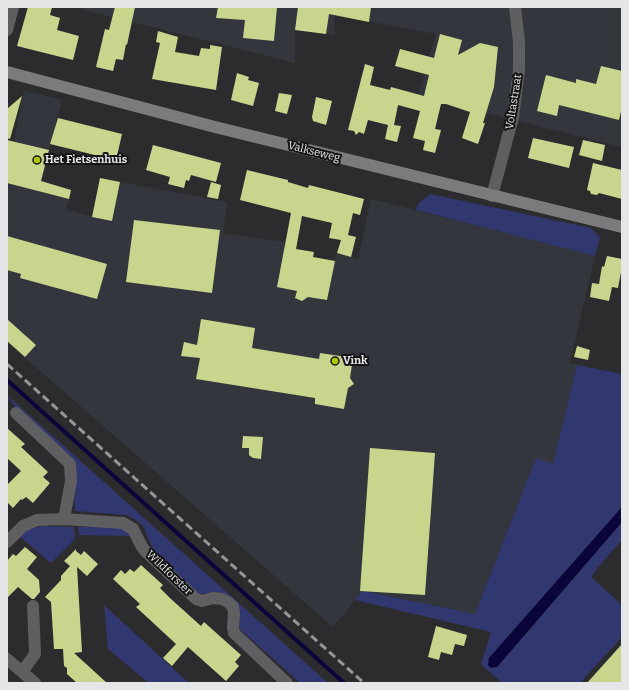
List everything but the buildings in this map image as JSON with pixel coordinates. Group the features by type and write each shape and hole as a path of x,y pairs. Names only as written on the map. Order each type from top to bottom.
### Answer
{"street":[{"path":"7,30 13,7"},
{"name":"Voltastraat","path":"492,196 513,117 519,70 519,42 515,7"},
{"name":"Valkseweg","path":"7,72 215,127 492,196 622,226"},
{"path":"16,413 70,464 71,481 64,519"},
{"name":"Wildforster","path":"7,542 29,522 43,519 117,521 128,526 136,533 142,547 146,552 196,599 202,601 213,598 222,599 228,602 233,607 234,632 288,683"},
{"path":"22,672 35,654 32,606"},
{"path":"7,658 35,683"}],"shaded area":[{"path":"73,7 622,7 622,147 418,96 436,34 334,15 335,35 295,30 295,63"},
{"path":"24,90 62,100 38,191 69,199 66,210 112,221 120,182 227,202 223,233 285,242 284,248 314,252 313,257 334,261 337,253 358,259 371,199 595,256 570,363 577,365 553,465 536,458 475,614 363,591 333,627 7,342 7,167 14,142"},
{"path":"430,194 591,228 600,237 595,256 416,210 419,203"},
{"path":"577,365 622,374 622,507 489,658 488,665 497,667 622,522 622,540 591,577 622,605 622,637 580,683 502,683 481,664 491,632 355,600 363,591 475,614 536,458 553,464"},
{"path":"7,395 328,683 300,683 238,627 225,594 216,592 199,594 154,552 143,526 135,519 126,515 75,511 73,463 18,411"},
{"path":"622,507 622,522 497,667 491,668 488,665 489,658"},
{"path":"42,526 74,527 75,539 51,563 19,536 29,529"},
{"path":"78,527 119,527 130,534 130,536 79,535"},
{"path":"104,605 189,683 149,683 108,649"}],"waterway":[{"path":"7,380 344,683"}],"railway":[{"path":"7,364 364,683"}],"place":[{"name":"Het Fietsenhuis","path":"37,160"},
{"name":"Vink","path":"335,361"}]}
